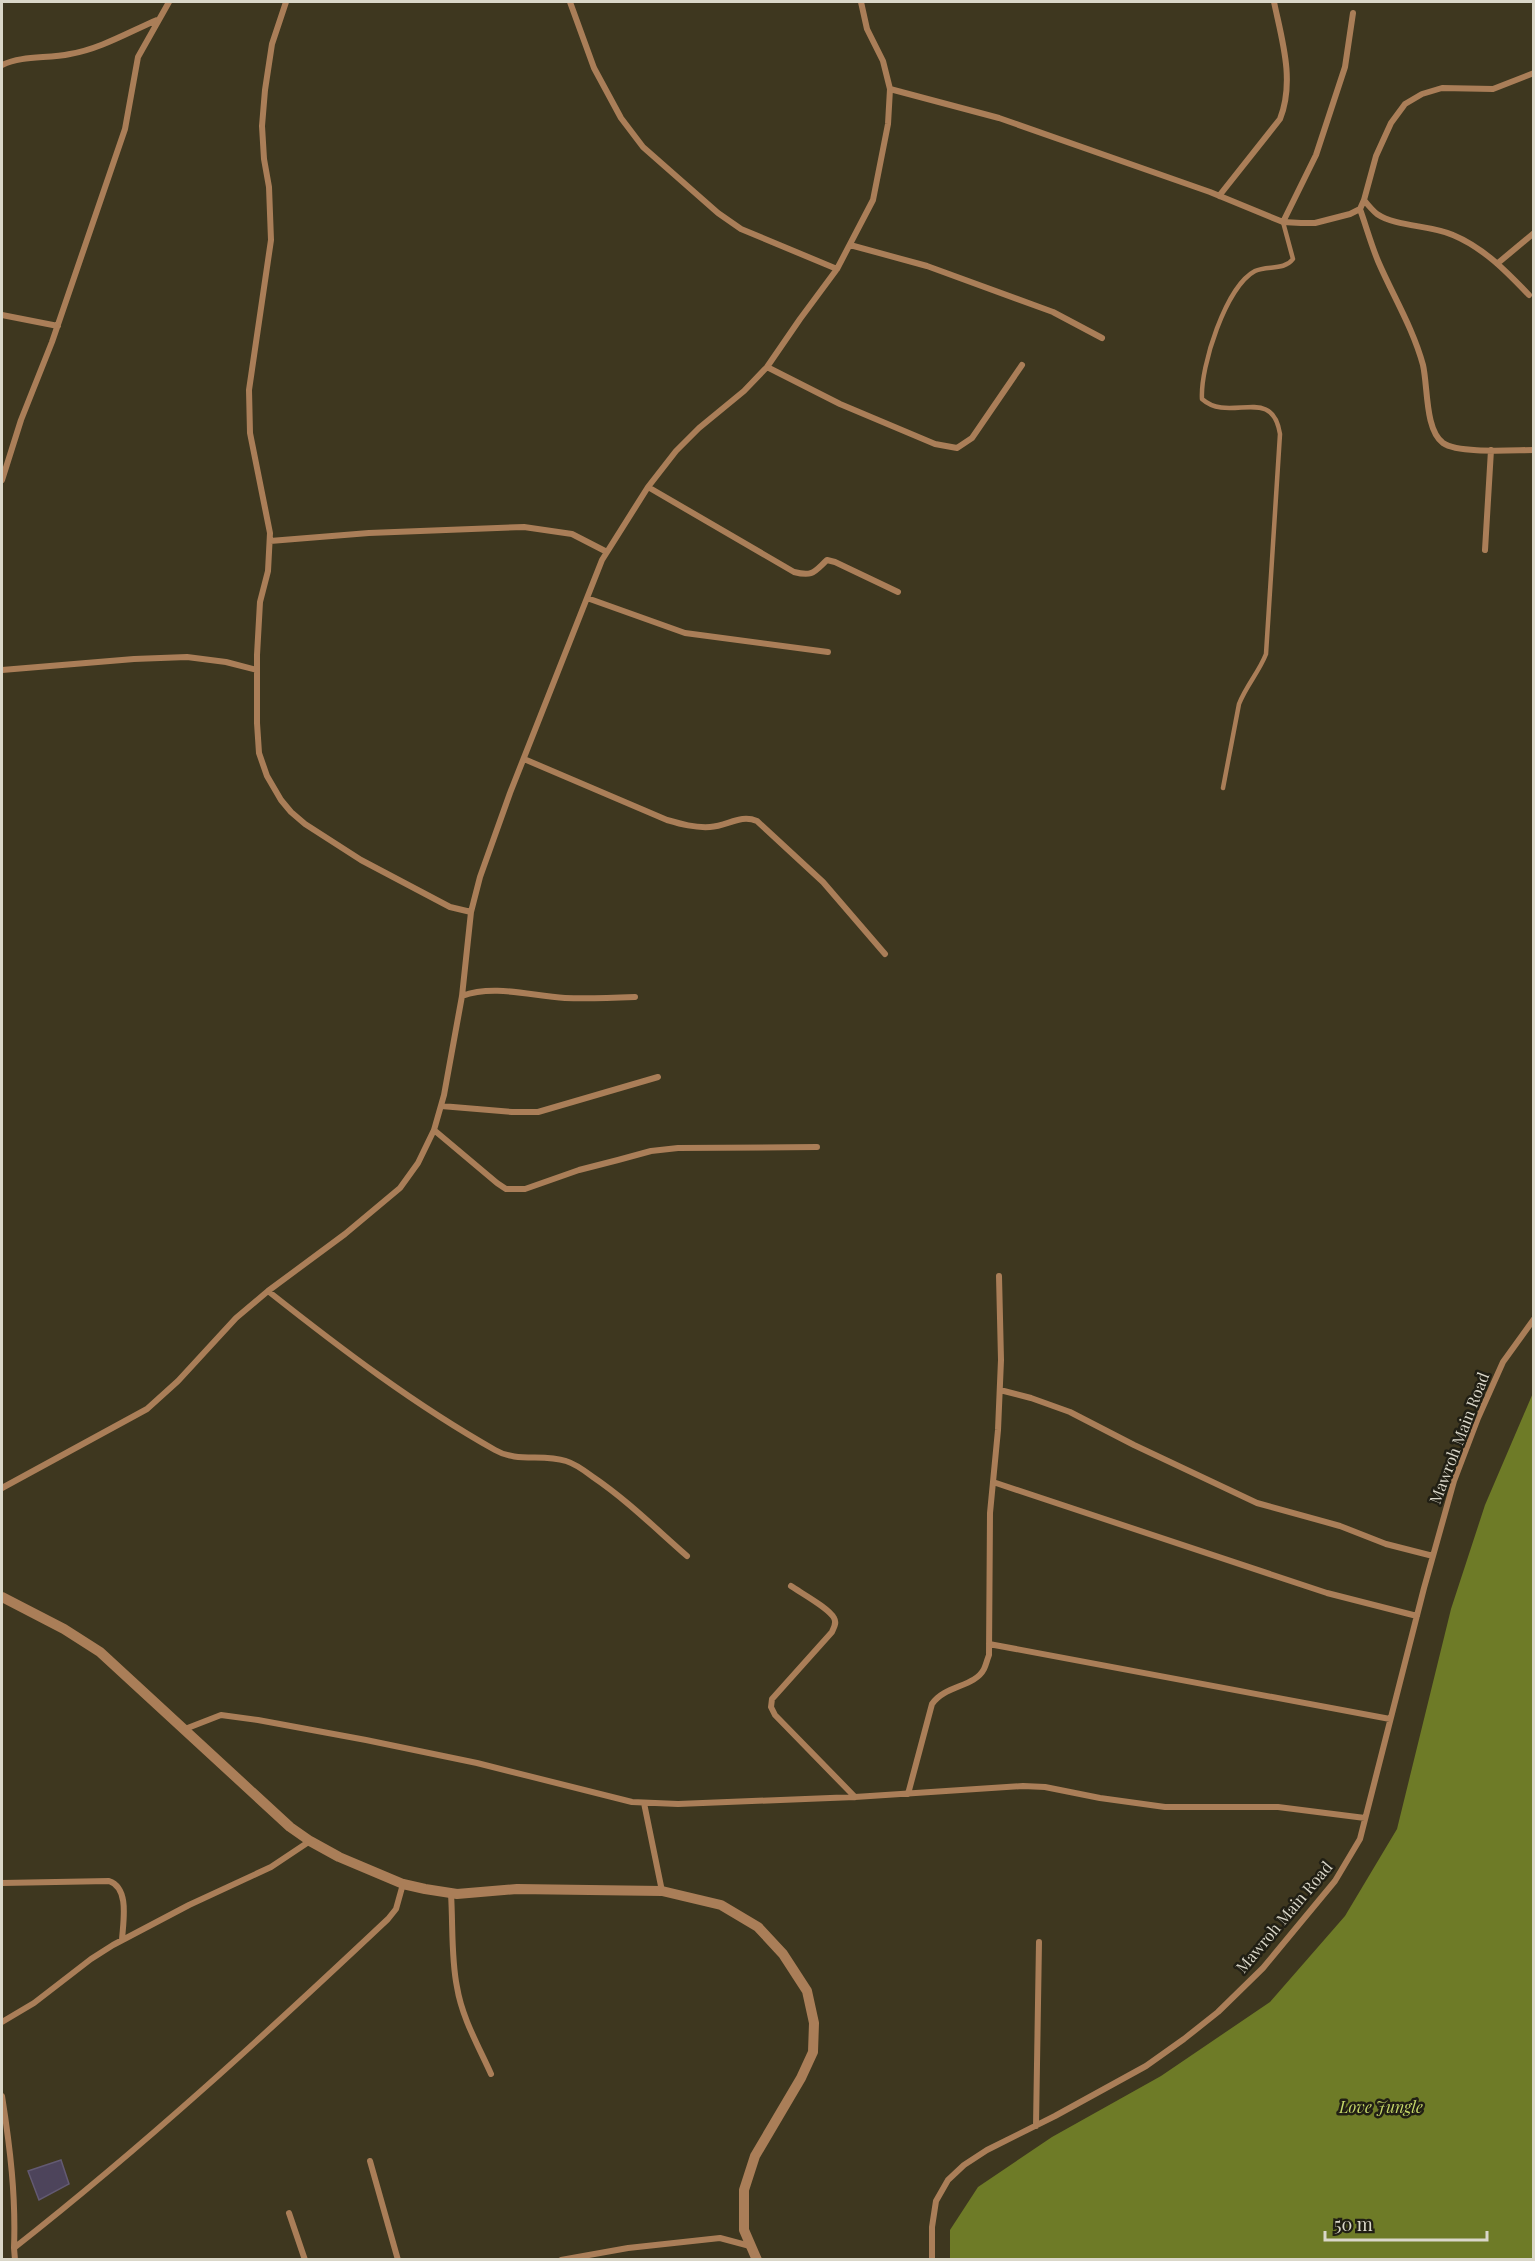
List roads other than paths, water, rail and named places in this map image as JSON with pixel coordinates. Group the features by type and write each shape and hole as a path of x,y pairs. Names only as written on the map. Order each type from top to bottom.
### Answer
{"street":[{"path":"2,480 21,420 58,326 125,129 138,57 169,2"},
{"path":"286,2 273,44 265,90 263,137 272,214 271,240 249,390 250,433 270,533 268,571 260,602 257,670 259,753 267,776 291,812 361,860 450,908 471,912"},
{"path":"570,2 594,68 621,118 643,147 718,213 741,229 837,269"},
{"path":"2,1488 147,1409 178,1381 236,1318 268,1291 345,1234 400,1188 418,1163 434,1131 441,1106 462,996 471,912 480,877 602,560 648,487 676,451 699,428 744,391 767,367 837,269 873,200 888,124 890,89 883,61 867,29 861,2"},
{"path":"1219,196 1280,119 1286,105 1287,71 1274,2"},
{"path":"1283,222 1316,155 1345,66 1353,13"},
{"path":"2,65 14,59 70,54 105,43 157,20"},
{"path":"890,89 999,118 1219,196 1283,222 1315,223 1350,214 1360,209 1376,156 1391,123 1405,105 1422,94 1442,87 1493,89 1533,73"},
{"path":"1364,200 1386,219 1440,229 1463,239 1497,263 1529,296"},
{"path":"1360,209 1378,260 1398,301 1422,363 1427,384 1431,426 1436,435 1444,444 1454,447 1533,450"},
{"path":"1497,263 1533,233"},
{"path":"850,245 927,266 1042,308 1101,338"},
{"path":"2,315 58,326"},
{"path":"767,367 840,404 935,444 953,448 961,446 972,438 1022,365"},
{"path":"1485,550 1491,450"},
{"path":"648,487 794,572 806,575 814,573 827,560 898,592"},
{"path":"270,541 369,533 524,528 572,534 607,552"},
{"path":"587,598 685,633 828,652"},
{"path":"2,670 187,657 226,662 257,670"},
{"path":"524,759 678,823 711,827 738,819 749,818 757,821 823,882 885,954"},
{"path":"462,996 477,990 490,990 564,998 635,997"},
{"path":"441,1106 538,1112 658,1077"},
{"path":"434,1131 497,1183 515,1190 651,1151 711,1146 817,1147"},
{"path":"908,1794 932,1704 947,1690 976,1678 983,1671 989,1655 990,1513 1000,1390 999,1276"},
{"path":"268,1291 395,1386 498,1452 531,1459 553,1458 577,1465 615,1492 687,1556"},
{"name":"Mawroh Main Road","path":"932,2259 932,2227 936,2201 948,2180 964,2165 987,2150 1146,2066 1184,2039 1218,2012 1263,1968 1335,1881 1360,1839 1454,1481 1503,1362 1533,1319"},
{"path":"1000,1390 1070,1412 1257,1503 1340,1526 1386,1544 1433,1556"},
{"path":"993,1482 1327,1593 1417,1616"},
{"path":"791,1586 828,1611 834,1618 835,1625 832,1632 772,1699 771,1707 775,1715 855,1797"},
{"path":"2,1598 64,1629 100,1652 290,1827 339,1857 404,1884 451,1894 517,1889 662,1891 721,1905 758,1927 783,1954 807,1991 814,2023 813,2052 801,2078 755,2156 744,2190 744,2229 757,2259"},
{"path":"989,1644 1390,1719"},
{"path":"184,1729 221,1715 258,1720 477,1763 632,1802 644,1803 678,1804 855,1797 1023,1786 1045,1787 1100,1798 1165,1807 1278,1807 1365,1818"},
{"path":"644,1803 662,1891"},
{"path":"2,2022 34,2003 91,1959 122,1940 189,1905 272,1867 310,1840"},
{"path":"2,1883 109,1881 116,1883 121,1890 123,1901 122,1940"},
{"path":"14,2248 177,2113 346,1958 396,1909 404,1884"},
{"path":"451,1894 453,1964 457,1990 491,2074"},
{"path":"1036,2126 1039,1942"},
{"path":"2,2096 4,2132 15,2207 15,2259"},
{"path":"370,2161 398,2259"},
{"path":"289,2213 306,2259"},
{"path":"561,2259 628,2248 720,2238 750,2246"}],"lane":[{"path":"1223,788 1239,704 1244,692 1260,669 1266,654 1280,434 1274,413 1266,409 1219,408 1209,405 1202,399 1202,390 1205,365 1229,298 1239,283 1255,271 1282,266 1293,259 1283,222"}],"park label":[{"name":"Love Jungle","path":"1381,2107"}]}
